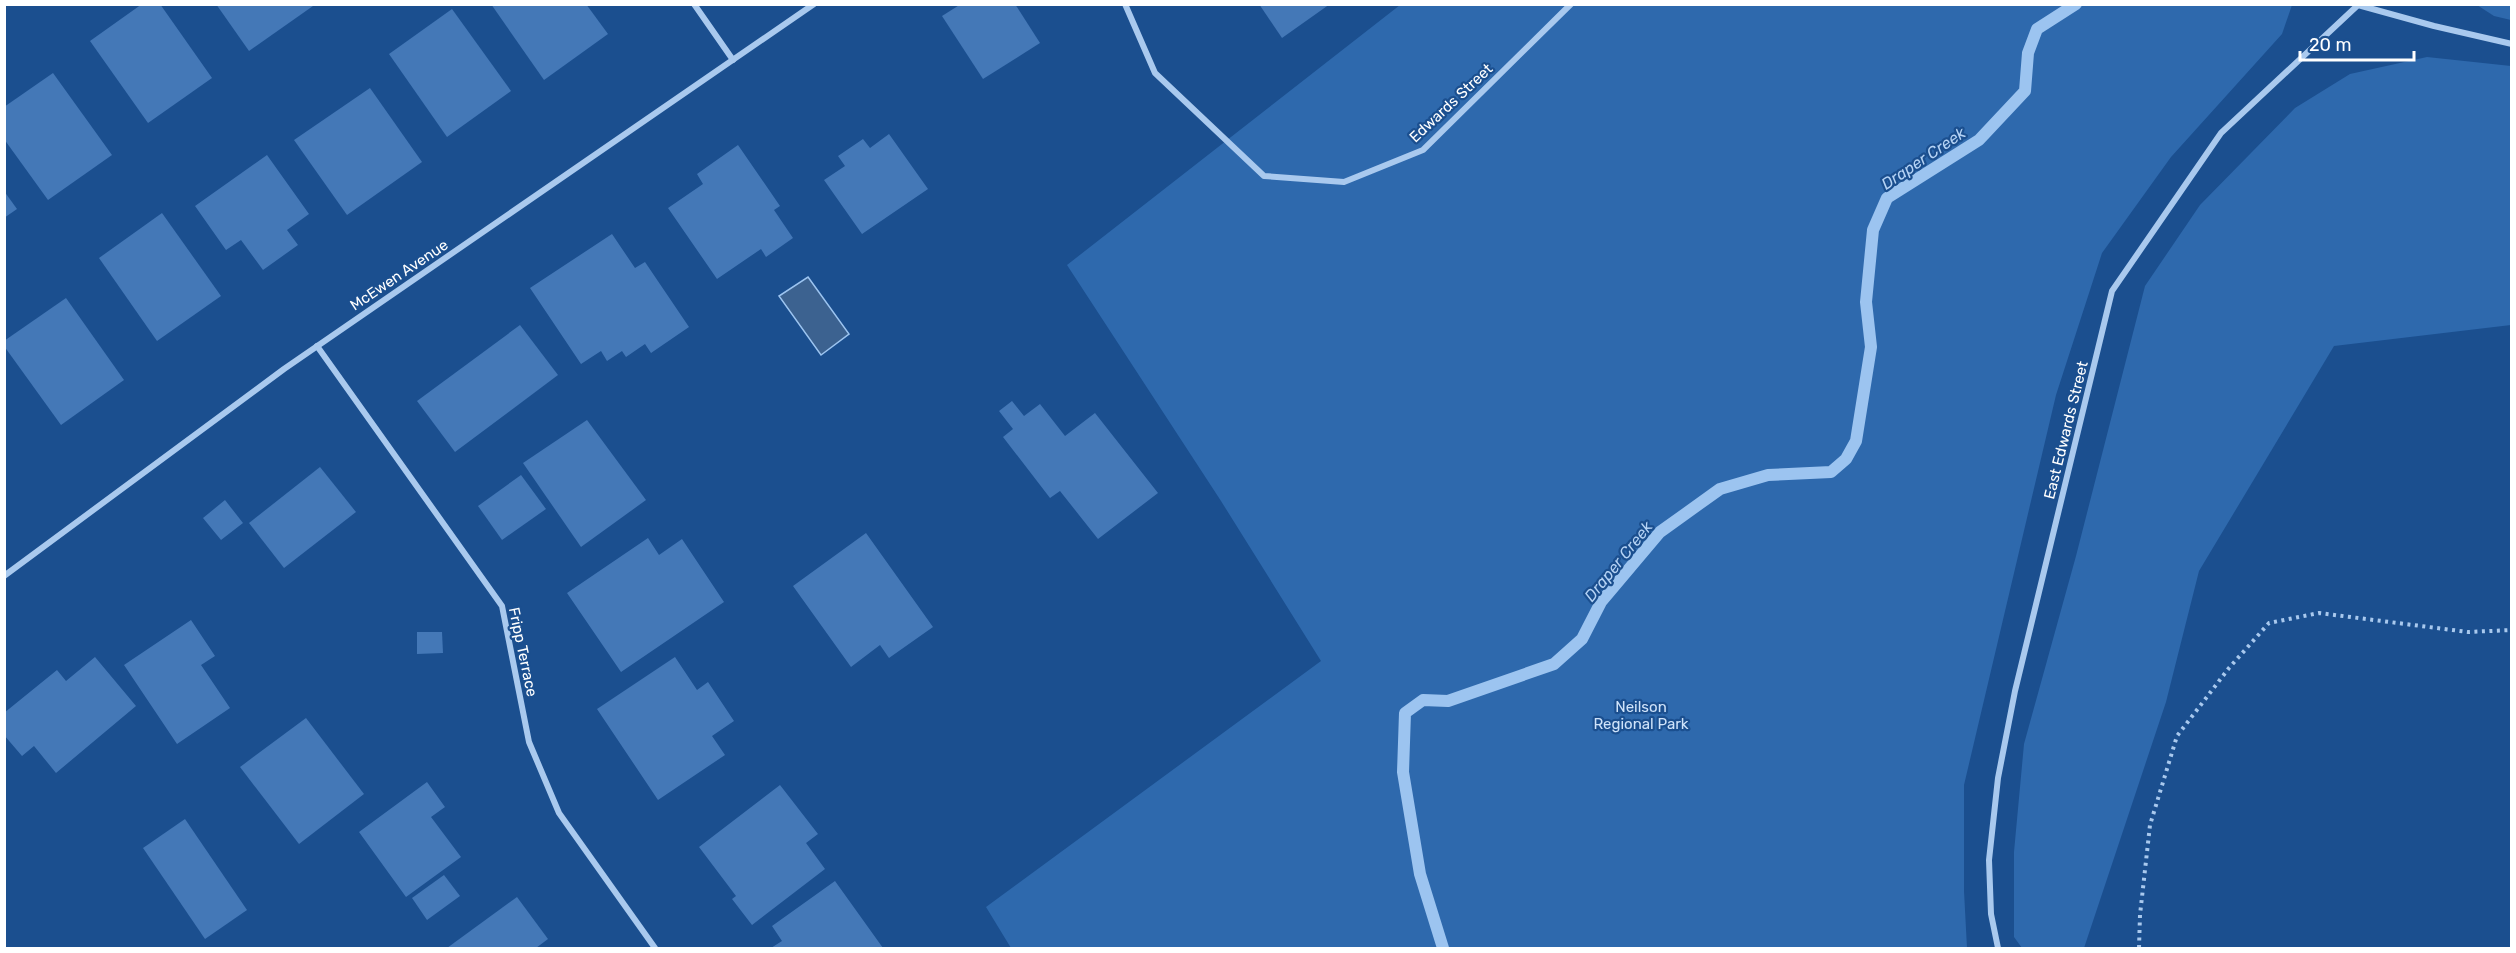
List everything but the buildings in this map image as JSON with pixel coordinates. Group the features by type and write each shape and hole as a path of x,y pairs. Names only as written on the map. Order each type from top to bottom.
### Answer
{"street":[{"path":"694,4 733,60"},
{"name":"McEwen Avenue","path":"4,576 317,346 814,4"},
{"name":"Edwards Street","path":"1125,4 1155,73 1264,176 1344,182 1423,150 1571,4"},
{"path":"2358,5 2511,44"},
{"name":"East Edwards Street","path":"1998,948 1991,914 1989,860 1998,778 2015,691 2112,291 2221,133 2358,5"},
{"name":"Fripp Terrace","path":"317,346 502,606 529,742 559,813 655,948"}],"path":[{"path":"2139,948 2140,915 2150,825 2177,736 2229,668 2269,623 2319,612 2468,632 2511,630"}],"green space":[{"name":"Neilson Regional Park","path":"1400,5 2292,5 2282,34 2171,157 2102,253 2056,395 1964,785 1964,891 1967,948 1011,948 986,907 1321,661 1221,501 1067,265"},
{"path":"2477,5 2511,5 2511,20 2494,16"},
{"path":"2427,57 2511,66 2511,325 2334,346 2199,571 2166,702 2084,948 2022,948 2014,937 2014,852 2024,744 2076,556 2145,286 2200,205 2295,108 2350,74"}],"shaded area":[{"path":"808,277 849,334 821,355 779,296"}],"waterway":[{"name":"Draper Creek","path":"1443,948 1420,874 1403,772 1405,713 1423,700 1448,701 1554,664 1582,639 1601,602 1660,532 1720,489 1768,475 1831,472 1846,459 1856,441 1871,347 1866,302 1873,230 1887,198 1979,140 2025,91 2028,53 2037,29 2076,4"}]}
